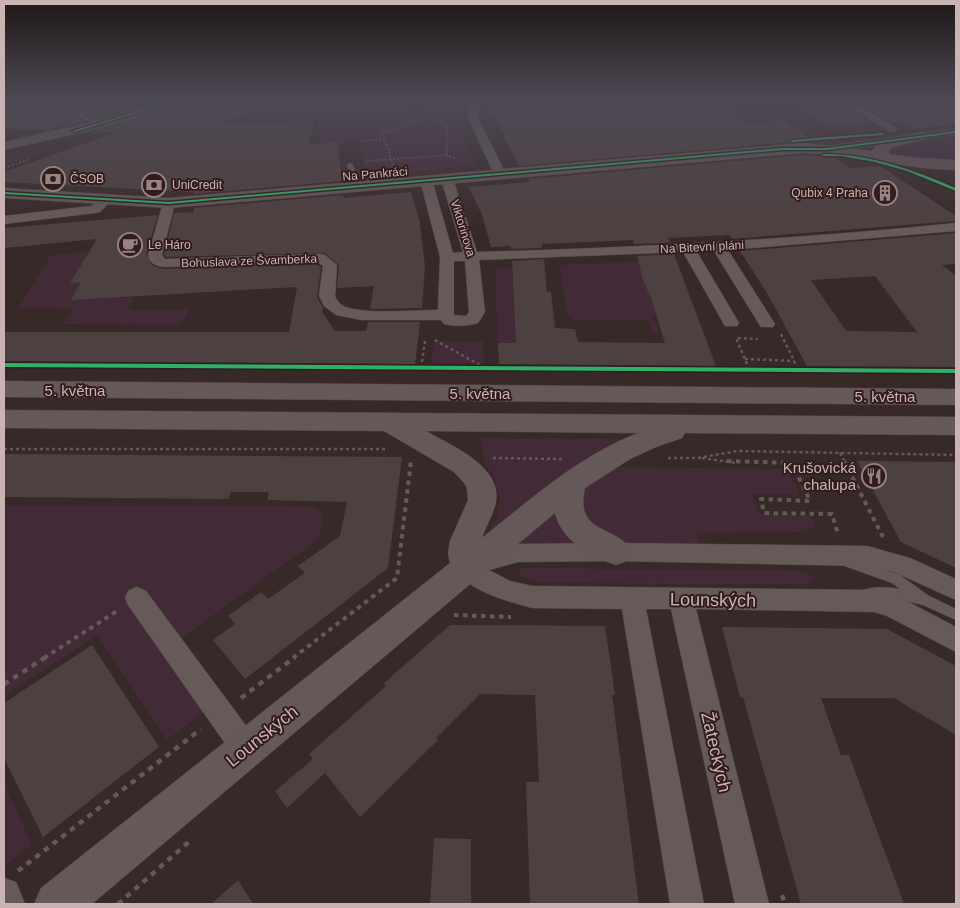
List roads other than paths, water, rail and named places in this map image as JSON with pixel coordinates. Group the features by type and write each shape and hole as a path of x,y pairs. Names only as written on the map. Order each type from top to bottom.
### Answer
{"main road":[{"path":"4,146 25,141"},
{"path":"882,156 880,151 885,145 899,141"},
{"name":"Na Pankráci","path":"4,193 169,203 782,149 827,149 882,156"},
{"path":"882,156 937,165 956,165"},
{"path":"882,156 956,181"},
{"name":"5. května","path":"4,389 956,397"},
{"name":"5. května","path":"4,419 956,426"},
{"path":"388,422 453,458 474,473 481,492 482,504 467,539 464,553 468,568 572,482 606,459 637,444 671,432 709,424"},
{"path":"572,482 567,502 571,520 597,543 616,552"},
{"name":"Lounských","path":"57,904 468,568"}],"street":[{"path":"484,141 500,174"},
{"name":"Na Pankráci","path":"827,149 882,141"},
{"name":"Viktorinova","path":"426,180 447,258 446,315 450,321 466,322 475,316 477,312 472,257 447,178"},
{"name":"Na Pankráci","path":"4,220 95,209 106,200"},
{"name":"Bohuslava ze Švamberka","path":"169,203 155,255 159,261 177,264 320,258 330,264 327,296 330,303 342,312 361,315 446,315"},
{"name":"Na Bitevní pláni","path":"447,258 688,249 850,238 956,227"},
{"path":"719,247 767,324"},
{"path":"688,249 731,323"},
{"name":"Lounských","path":"468,568 518,553 616,552 867,556 891,560 956,590"},
{"name":"Lounských","path":"468,568 485,582 511,593 532,597 885,603 956,640"},
{"path":"137,598 246,749"},
{"path":"632,598 687,904"},
{"name":"Žateckých","path":"681,600 752,904"}],"lane":[{"path":"350,165 357,186"},
{"path":"827,556 896,579 925,600 956,615"},
{"path":"844,601 878,591 893,592 925,600"}],"place":[{"name":"ČSOB","path":"53,179"},
{"name":"UniCredit","path":"154,185"},
{"name":"Qubix 4 Praha","path":"885,193"},
{"name":"Le Háro","path":"130,245"},
{"name":"Krušovická chalupa","path":"874,476"}]}
